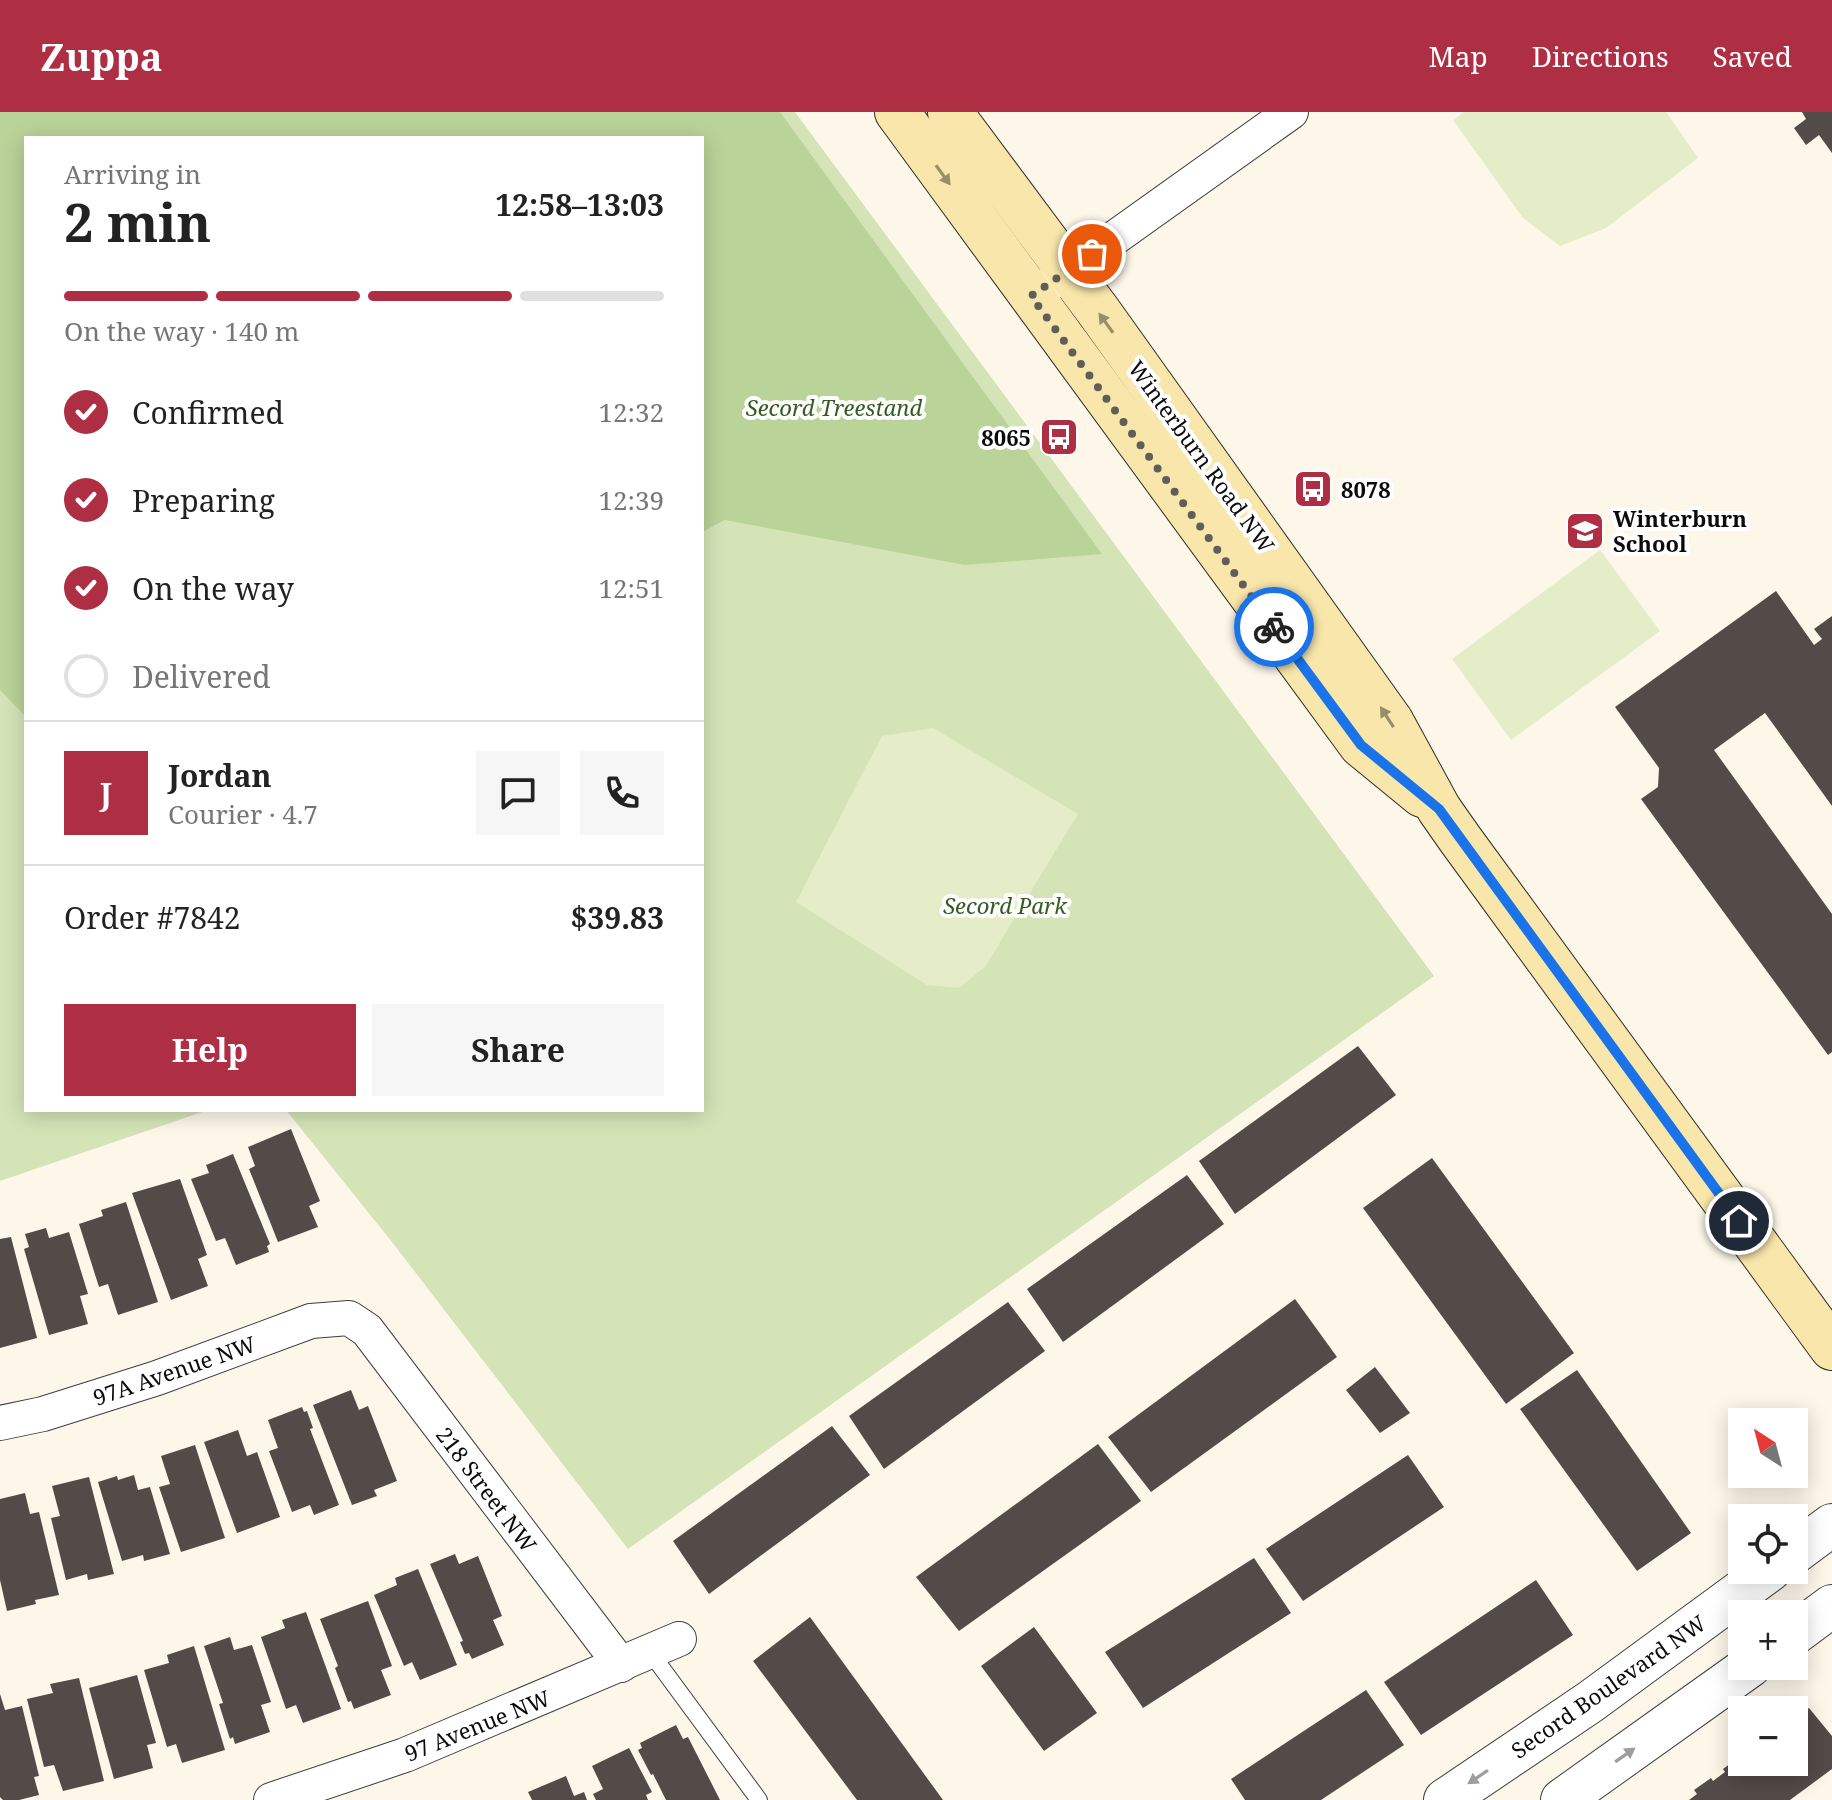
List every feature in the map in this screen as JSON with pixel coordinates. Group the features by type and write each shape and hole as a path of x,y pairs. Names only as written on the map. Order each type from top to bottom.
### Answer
{"main road":[{"name":"Winterburn Road NW","path":"897,112 1361,745 1439,809"},
{"name":"Winterburn Road NW","path":"950,112 1099,312 1391,721 1439,809 1832,1348"}],"street":[{"path":"1031,296 1291,112"},
{"name":"97A Avenue NW","path":"0,1423 43,1414 157,1378 311,1321 349,1318"},
{"name":"218 Street NW","path":"349,1318 367,1330 650,1652"},
{"path":"1808,1543 1832,1525"},
{"name":"Secord Boulevard NW","path":"1445,1800 1590,1702 1751,1584"},
{"path":"1808,1624 1832,1606"},
{"name":"97 Avenue NW","path":"271,1800 405,1755 650,1652"},
{"path":"1562,1800 1730,1680"}],"lane":[{"path":"650,1652 759,1800"}],"green space":[{"name":"Secord Park","path":"0,112 795,112 1434,976 628,1549 392,1242 288,1112 704,1112 704,136 24,136 24,1112 202,1112 0,1181"},
{"name":"Secord Treestand","path":"0,112 780,112 1102,554 965,565 725,520 704,531 704,136 24,136 24,715 0,690"},
{"path":"1464,112 1666,112 1698,158 1606,228 1560,246 1523,218 1453,120"},
{"path":"1600,550 1660,631 1511,740 1452,659"},
{"path":"933,728 1078,814 985,967 959,988 927,985 796,902 882,736"}],"building":[{"path":"1802,112 1832,112 1832,153 1819,135 1806,145 1794,128 1806,119"},
{"path":"1776,591 1814,645 1822,639 1814,629 1832,616 1832,806 1765,713 1714,750 1832,914 1832,1052 1828,1055 1641,799 1658,787 1659,768 1615,707"},
{"path":"1358,1046 1396,1095 1235,1214 1199,1161"},
{"path":"291,1129 320,1201 309,1206 318,1227 278,1242 249,1169 255,1166 248,1147"},
{"path":"233,1154 270,1244 267,1246 269,1252 236,1265 225,1238 216,1241 191,1179 209,1173 206,1165"},
{"path":"1432,1158 1574,1353 1506,1404 1363,1208"},
{"path":"1187,1175 1224,1224 1063,1342 1027,1289"},
{"path":"180,1179 207,1255 198,1259 208,1286 171,1300 132,1193"},
{"path":"126,1202 158,1302 118,1315 108,1284 99,1287 79,1224 103,1216 101,1210"},
{"path":"46,1228 49,1238 69,1232 88,1294 80,1296 88,1324 49,1335 24,1249 29,1247 25,1234"},
{"path":"11,1237 37,1338 0,1348 0,1239"},
{"path":"1295,1299 1337,1357 1151,1492 1108,1437"},
{"path":"1008,1302 1045,1351 884,1469 849,1416"},
{"path":"1375,1367 1410,1413 1380,1433 1346,1390"},
{"path":"1577,1370 1691,1533 1637,1571 1520,1409"},
{"path":"351,1390 359,1410 368,1406 397,1481 374,1490 377,1496 352,1505 313,1405"},
{"path":"302,1407 304,1412 307,1411 313,1428 310,1429 339,1505 314,1515 310,1505 292,1512 269,1451 278,1448 268,1420"},
{"path":"832,1426 870,1475 709,1594 673,1541"},
{"path":"238,1430 247,1456 257,1452 280,1517 237,1533 204,1442"},
{"path":"1098,1444 1141,1501 959,1631 916,1577"},
{"path":"195,1445 225,1538 181,1552 159,1487 170,1484 161,1456"},
{"path":"1408,1455 1444,1507 1303,1601 1266,1549"},
{"path":"134,1475 138,1490 150,1487 170,1554 144,1561 143,1555 122,1561 98,1482"},
{"path":"89,1477 114,1574 88,1580 87,1574 66,1580 51,1518 60,1516 52,1486"},
{"path":"25,1493 30,1514 39,1512 59,1595 7,1611 0,1580 0,1499"},
{"path":"455,1554 459,1564 478,1556 502,1616 493,1620 504,1645 472,1659 469,1653 465,1654 460,1642 463,1641 430,1564"},
{"path":"1254,1558 1291,1613 1143,1708 1105,1652"},
{"path":"418,1569 457,1665 420,1680 412,1662 404,1666 374,1595 397,1585 395,1578"},
{"path":"1536,1580 1573,1635 1421,1735 1384,1682"},
{"path":"368,1601 392,1666 381,1670 391,1695 354,1709 351,1701 348,1702 335,1668 338,1666 320,1619"},
{"path":"306,1612 341,1709 303,1723 296,1705 286,1709 261,1637 285,1628 282,1620"},
{"path":"810,1617 943,1800 857,1800 753,1661"},
{"path":"1034,1627 1097,1713 1044,1751 981,1666"},
{"path":"230,1637 234,1650 252,1645 271,1702 261,1705 270,1732 235,1744 233,1737 230,1739 219,1704 223,1703 204,1646"},
{"path":"194,1646 225,1750 182,1763 176,1744 167,1747 144,1670 169,1663 167,1655"},
{"path":"137,1675 156,1743 147,1745 153,1768 114,1779 89,1688"},
{"path":"79,1678 104,1781 63,1791 54,1765 44,1767 27,1699 53,1693 50,1684"},
{"path":"1366,1690 1404,1745 1321,1800 1245,1800 1231,1779"},
{"path":"0,1694 5,1710 22,1706 39,1776 34,1777 39,1795 19,1800 3,1800 0,1797"},
{"path":"1808,1709 1832,1736 1832,1769 1790,1800 1689,1800 1697,1794 1694,1790 1711,1778 1713,1781 1725,1772 1723,1769 1728,1765 1728,1776 1808,1776"},
{"path":"676,1725 683,1739 688,1737 720,1800 666,1800 651,1775 638,1750 642,1748 640,1743"},
{"path":"629,1748 652,1792 646,1795 648,1800 596,1800 593,1794 603,1789 592,1766"},
{"path":"566,1776 574,1796 584,1792 587,1800 532,1800 528,1792"}],"way so far":[{"path":"1092,254 1031,296 1274,627"}],"place":[{"name":"8065","path":"1059,437"},
{"name":"8078","path":"1313,489"},
{"name":"Winterburn School","path":"1585,531"}],"route":[{"path":"1274,627 1361,745 1439,809 1739,1221"}]}
